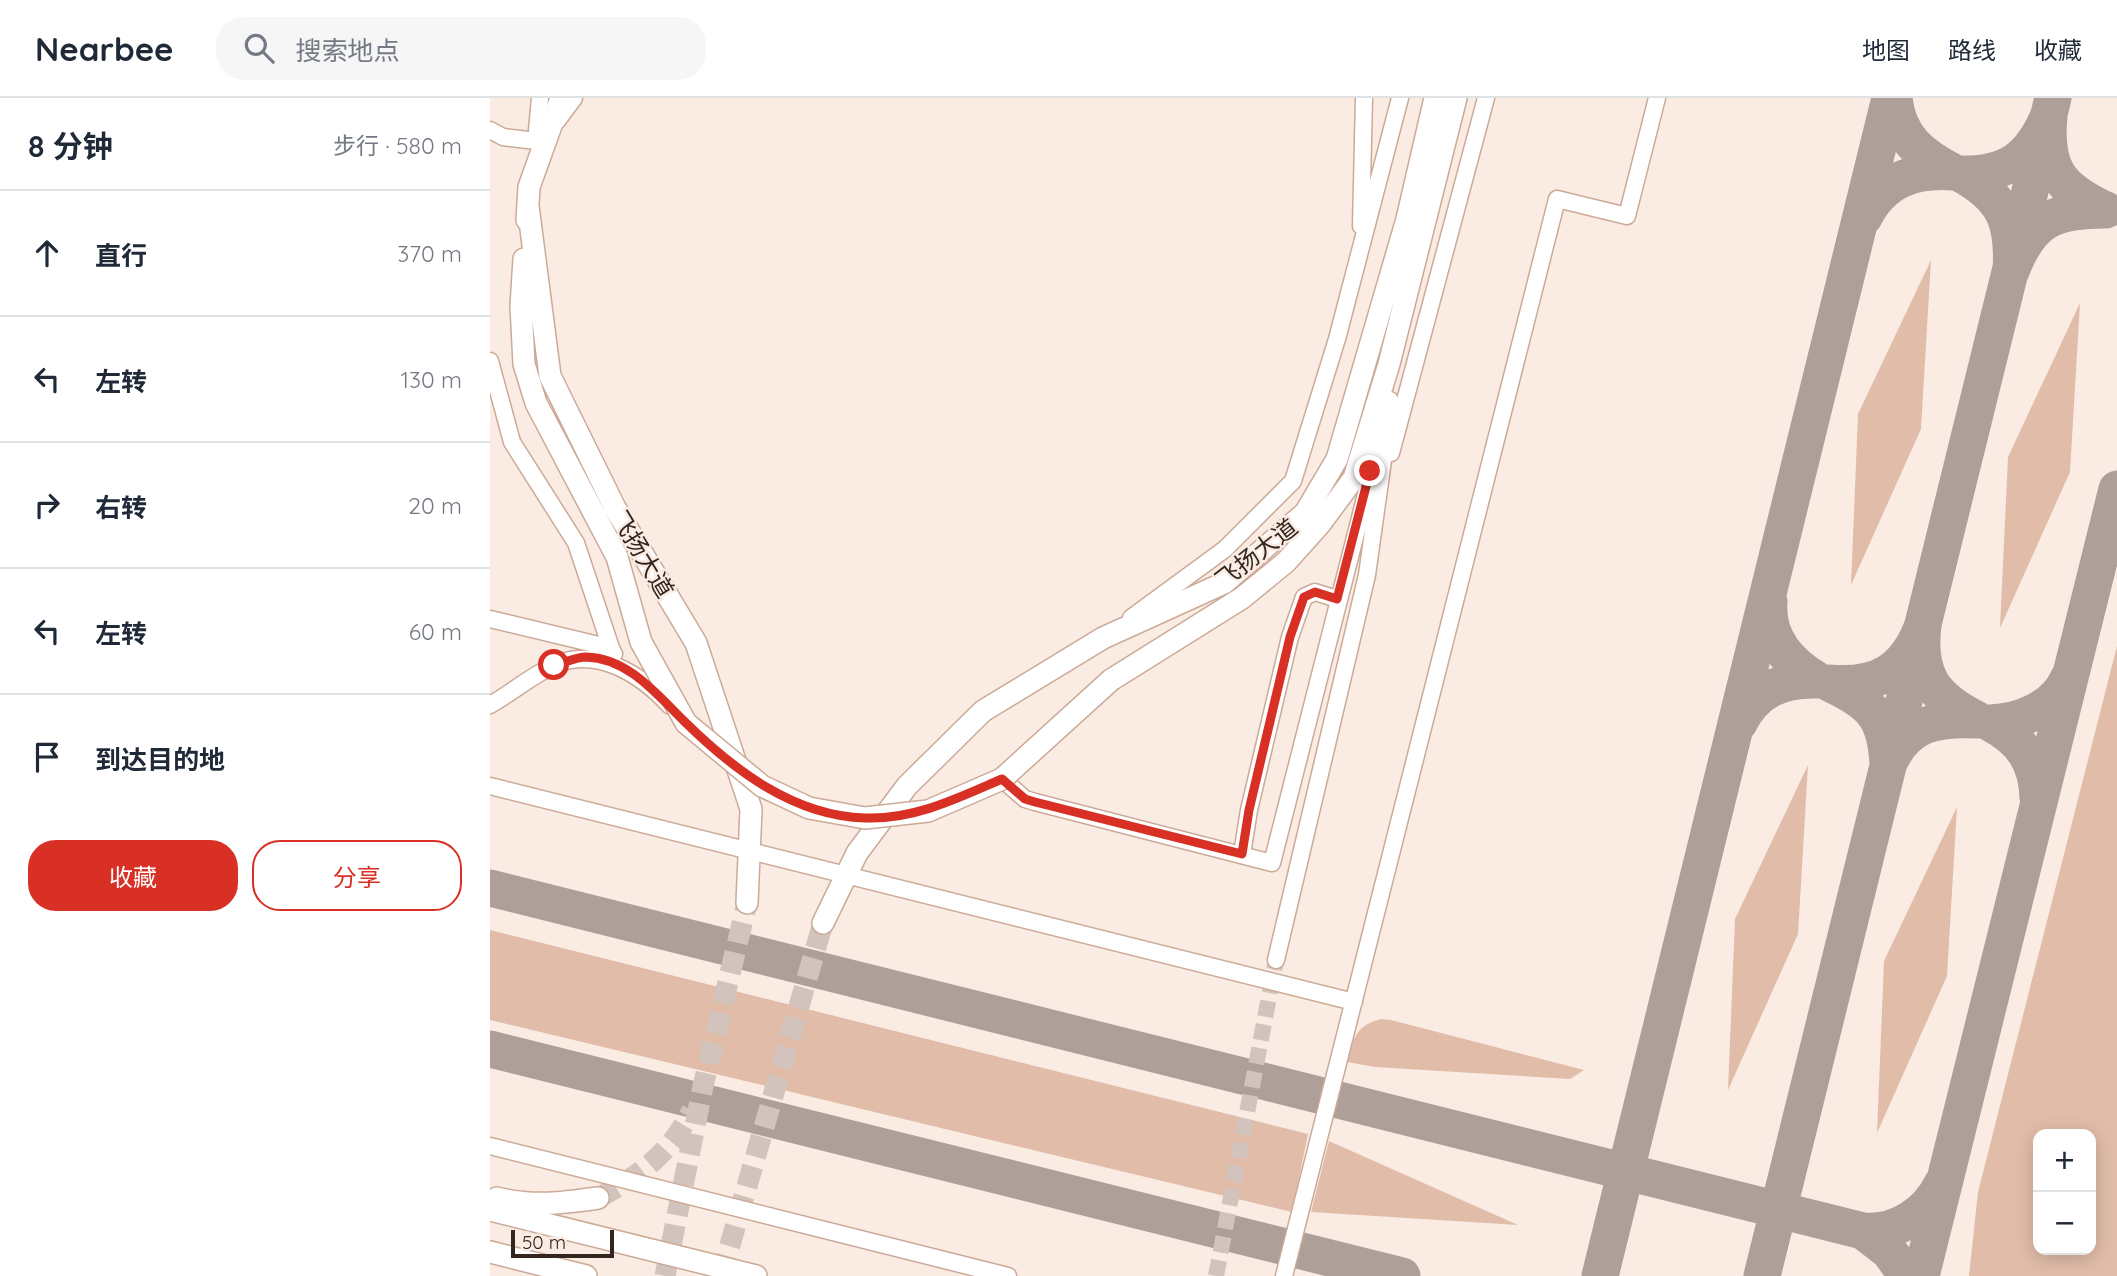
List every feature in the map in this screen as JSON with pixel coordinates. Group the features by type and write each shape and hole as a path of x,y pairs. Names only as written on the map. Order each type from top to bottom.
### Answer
{"main road":[{"name":"飞扬大道","path":"542,98 540,135 528,196 550,376 615,508 696,643 751,809 747,903"},
{"path":"540,135 561,98"},
{"name":"飞扬大道","path":"823,923 858,853 907,786 983,711 1104,638 1224,583 1305,513 1337,459 1407,219 1435,98"},
{"path":"1407,219 1448,98"},
{"path":"528,196 521,306 524,364 536,403 617,557 640,642 686,723 762,786 809,808 865,818 928,811 1002,779 1111,680 1242,598 1286,562 1320,524 1354,478 1395,343 1456,98"},
{"path":"490,1196 518,1203 553,1204 598,1198"},
{"path":"490,1210 756,1276"},
{"path":"490,1252 586,1276"}],"street":[{"path":"494,134 540,135 574,98"},
{"path":"1360,253 1364,98"},
{"path":"1104,638 1225,549 1293,481 1360,253 1400,98"},
{"path":"1381,489 1486,98"},
{"path":"1284,1276 1557,200 1627,216 1657,98"},
{"path":"1276,960 1367,575 1381,489 1395,343"},
{"path":"490,361 512,442 576,543 618,667"},
{"path":"1002,779 1025,799 1272,863 1337,599 1390,400"},
{"path":"1242,854 1249,810 1290,637 1304,597 1315,592 1337,599"},
{"path":"490,619 611,648"},
{"path":"490,705 554,665 586,657 618,667 653,687 686,723"},
{"path":"490,786 1354,1002"},
{"path":"490,1146 1008,1276"}],"shaded area":[{"path":"1931,260 1921,429 1851,585 1858,414"},
{"path":"2080,303 2070,472 2000,628 2008,457"},
{"path":"2117,646 2117,1276 1969,1276 1978,1192"},
{"path":"1808,765 1798,934 1728,1090 1735,919"},
{"path":"1957,807 1947,976 1877,1133 1884,961"},
{"path":"490,930 1308,1134 1292,1212 490,1020"},
{"path":"1381,1019 1584,1070 1570,1079 1375,1067 1347,1062 1357,1034 1366,1025"},
{"path":"1329,1141 1518,1225 1311,1212"}],"taxiway":[{"path":"1600,1276 1890,98"},
{"path":"1864,217 1880,194 1901,180 1925,173 1953,172 1930,159 1913,143 1900,124 1894,98"},
{"path":"1762,1276 2053,98"},
{"path":"2049,115 2049,149 2058,174 2076,193 2106,210 2072,212 2046,221 2027,240 2011,271 2011,239 2004,214 1988,193 1961,174 1992,171 2016,161 2034,142 2049,115"},
{"path":"1921,1276 2117,489"},
{"path":"1739,723 1753,702 1771,689 1781,684 1817,680 1797,666 1781,648 1771,627 1769,602"},
{"path":"1923,625 1923,658 1931,683 1950,703 1978,720 1949,720 1924,726 1904,740 1888,765 1884,735 1874,714 1856,698 1829,683 1862,682 1888,673 1908,654 1923,625"},
{"path":"2038,798 2035,773 2026,753 2011,737 1990,723 2013,720 2036,712 2055,698 2068,679"},
{"path":"490,888 1863,1231"},
{"path":"490,1049 1402,1276"},
{"path":"1907,1276 1889,1251 1863,1231 1888,1229 1910,1219 1929,1204 1942,1184"}],"tunnel":[{"path":"665,1276 703,1086 747,903"},
{"path":"721,1276 823,923"},
{"path":"1216,1276 1276,960"},
{"path":"598,1198 640,1172 664,1151 692,1110"}],"route":[{"path":"554,665 586,657 618,667 653,687 686,723 762,786 809,808 865,818 928,811 1002,779 1025,799 1242,854 1249,810 1290,637 1304,597 1315,592 1337,599 1370,471"}]}
